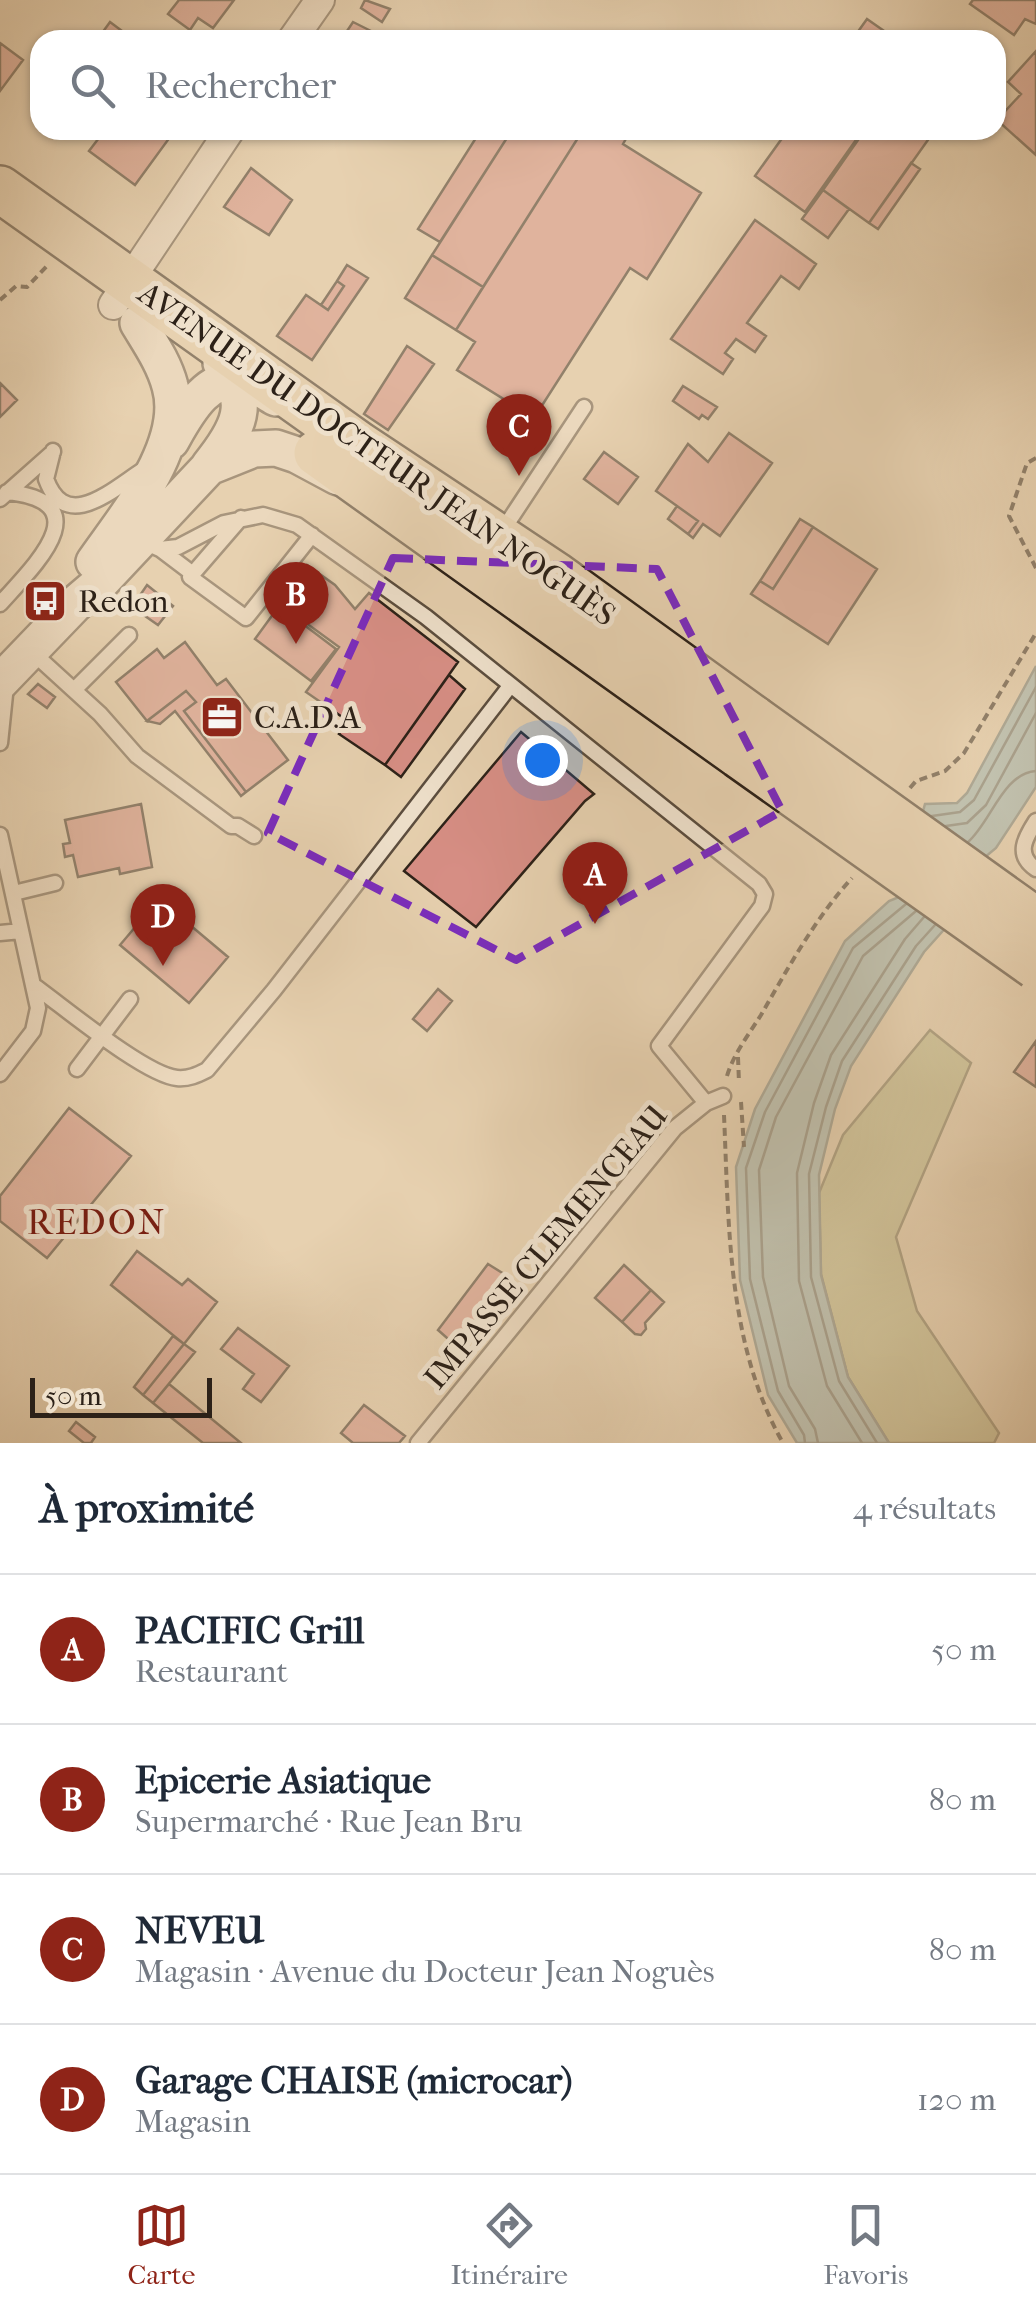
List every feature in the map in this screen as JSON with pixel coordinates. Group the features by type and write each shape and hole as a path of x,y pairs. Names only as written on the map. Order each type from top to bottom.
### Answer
{"main road":[{"name":"AVENUE DU DOCTEUR JEAN NOGUÈS","path":"0,189 127,303 232,388 398,509 746,737"},
{"name":"AVENUE DU DOCTEUR JEAN NOGUÈS","path":"0,222 127,303 190,326 498,538 746,737"},
{"path":"746,737 1036,921"},
{"path":"746,737 1036,966"}],"street":[{"path":"296,30 308,4"},
{"path":"159,462 171,418 171,389 158,356 127,303 224,140"},
{"path":"13,668 75,604 150,544 238,423 232,388 190,326"},
{"path":"75,604 94,561 130,512 192,404 247,382 359,445"},
{"path":"209,467 254,449 276,448 297,455 398,509"}],"lane":[{"path":"498,538 584,407"},
{"path":"4,495 53,451 46,479 54,495 72,506 86,506 159,462"},
{"path":"0,604 56,534 58,518 51,505 23,494 4,495"},
{"path":"150,544 178,547 224,523 263,515 312,534 426,617 759,884 765,894 762,906 660,1040 660,1052 706,1103"},
{"path":"241,518 190,577 246,618 312,534"},
{"path":"150,544 193,574"},
{"path":"74,690 130,635"},
{"path":"0,742 4,727 2,707 13,668 74,690 137,756 231,826 254,836"},
{"path":"33,985 160,1073 192,1078 207,1070 274,990 510,686"},
{"path":"1036,821 1024,838 1022,852 1027,863 1036,869"},
{"path":"0,835 38,1008 36,1024 0,1074"},
{"path":"14,892 55,884"},
{"path":"0,933 21,931"},
{"path":"77,1069 130,999"},
{"name":"IMPASSE CLEMENCEAU","path":"418,1443 675,1128 706,1103 724,1096"}],"path":[{"path":"0,300 16,286 27,287"},
{"path":"1036,458 1027,463 1009,516 1036,568"},
{"path":"904,795 916,781 946,771 964,753 1036,633"},
{"path":"782,1443 749,1359 735,1295 724,1096 731,1064 836,896 856,874"}],"highlighted area":[{"path":"393,558 657,569 782,811 516,960 268,833"}],"shaded area":[{"path":"930,1030 971,1063 896,1237 917,1311 999,1433 994,1443 889,1443 848,1377 821,1274 819,1193 843,1135"}],"water":[{"path":"1036,666 1036,787 996,848 960,878 950,923 924,952 851,1066 835,1109 819,1175 821,1275 848,1377 889,1443 797,1443 768,1395 740,1280 736,1167 755,1109 845,941 889,901 899,897 925,804 957,803 967,793"}],"building":[{"path":"179,0 234,0 213,28 198,18 190,30 168,14"},
{"path":"365,0 390,9 382,22 361,8"},
{"path":"973,0 1036,0 1036,24 1025,19 1014,35 970,4"},
{"path":"867,19 883,30 859,30"},
{"path":"110,22 121,30 104,30"},
{"path":"353,22 369,30 348,30"},
{"path":"0,43 23,60 0,91"},
{"path":"1036,51 1036,155 1006,128 1006,110 1021,94 1008,82"},
{"path":"97,140 168,140 135,185 89,151"},
{"path":"475,140 506,140 440,242 418,229"},
{"path":"506,140 577,140 483,287 432,255"},
{"path":"577,140 625,140 623,144 701,193 647,279 630,268 534,418 457,370 475,342 456,330"},
{"path":"781,140 856,140 805,212 755,176"},
{"path":"858,140 928,140 869,223 823,190"},
{"path":"911,163 920,169 878,229 869,223"},
{"path":"251,168 292,200 269,235 224,207"},
{"path":"823,190 849,209 828,238 802,219"},
{"path":"755,220 816,264 799,289 781,276 747,323 766,336 755,352 736,339 725,353 733,359 723,374 671,339"},
{"path":"432,255 483,287 456,330 405,298"},
{"path":"347,265 368,278 312,360 277,336 306,295 328,310 344,286 337,281"},
{"path":"337,281 344,286 328,310 321,305"},
{"path":"407,346 434,364 388,430 364,414"},
{"path":"0,383 17,400 0,417"},
{"path":"683,386 717,407 708,419 702,415 699,419 673,401"},
{"path":"729,433 772,463 720,536 703,524 693,538 688,534 698,521 656,491 688,444 708,462"},
{"path":"604,452 638,477 618,504 584,479"},
{"path":"677,506 698,521 688,534 668,519"},
{"path":"800,519 813,527 773,589 760,581"},
{"path":"813,527 877,569 828,644 751,594 760,581 773,589"},
{"path":"307,565 335,585 355,609 369,593 458,662 385,765 339,734 348,721 306,692 339,647 280,604"},
{"path":"147,585 173,606 158,625 132,607"},
{"path":"279,606 336,649 311,681 255,639"},
{"name":"C.A.D.A","path":"185,642 217,685 226,679 288,760 246,792 184,711 196,702 186,691 147,721 116,682 157,649 164,658"},
{"path":"449,675 465,689 401,777 385,765"},
{"path":"38,684 55,697 47,708 28,694"},
{"path":"186,691 196,702 184,711 246,792 241,796 175,711 160,724 147,721"},
{"path":"521,732 594,794 476,927 404,871"},
{"path":"141,804 152,867 120,874 119,868 78,877 73,855 65,857 63,844 70,843 65,820"},
{"path":"159,899 228,957 189,1003 120,945"},
{"path":"438,989 452,1001 427,1031 413,1019"},
{"path":"1036,1041 1036,1087 1014,1072"},
{"path":"69,1108 131,1156 47,1258 0,1221 0,1196"},
{"path":"137,1251 182,1285 188,1279 217,1302 184,1344 111,1285"},
{"path":"488,1264 504,1274 496,1288 500,1292 455,1345 438,1330"},
{"path":"624,1265 651,1290 622,1322 595,1298"},
{"path":"651,1290 664,1302 645,1323 641,1335 635,1334 622,1322"},
{"path":"238,1328 289,1366 261,1402 243,1389 254,1374 221,1349"},
{"path":"173,1336 184,1344 143,1395 134,1387"},
{"path":"184,1344 195,1352 153,1403 143,1395"},
{"path":"169,1384 241,1443 203,1443 153,1403"},
{"path":"364,1405 405,1436 399,1443 353,1443 341,1433"},
{"path":"76,1422 95,1437 91,1443 84,1443 69,1431"}],"place":[{"name":"NEVEU","path":"519,476"},
{"name":"Redon","path":"45,601"},
{"name":"Epicerie Asiatique","path":"296,644"},
{"name":"C.A.D.A","path":"222,717"},
{"name":"PACIFIC Grill","path":"595,924"},
{"name":"Garage CHAISE (microcar)","path":"163,966"}],"district":[{"name":"REDON","path":"97,1222"}]}
